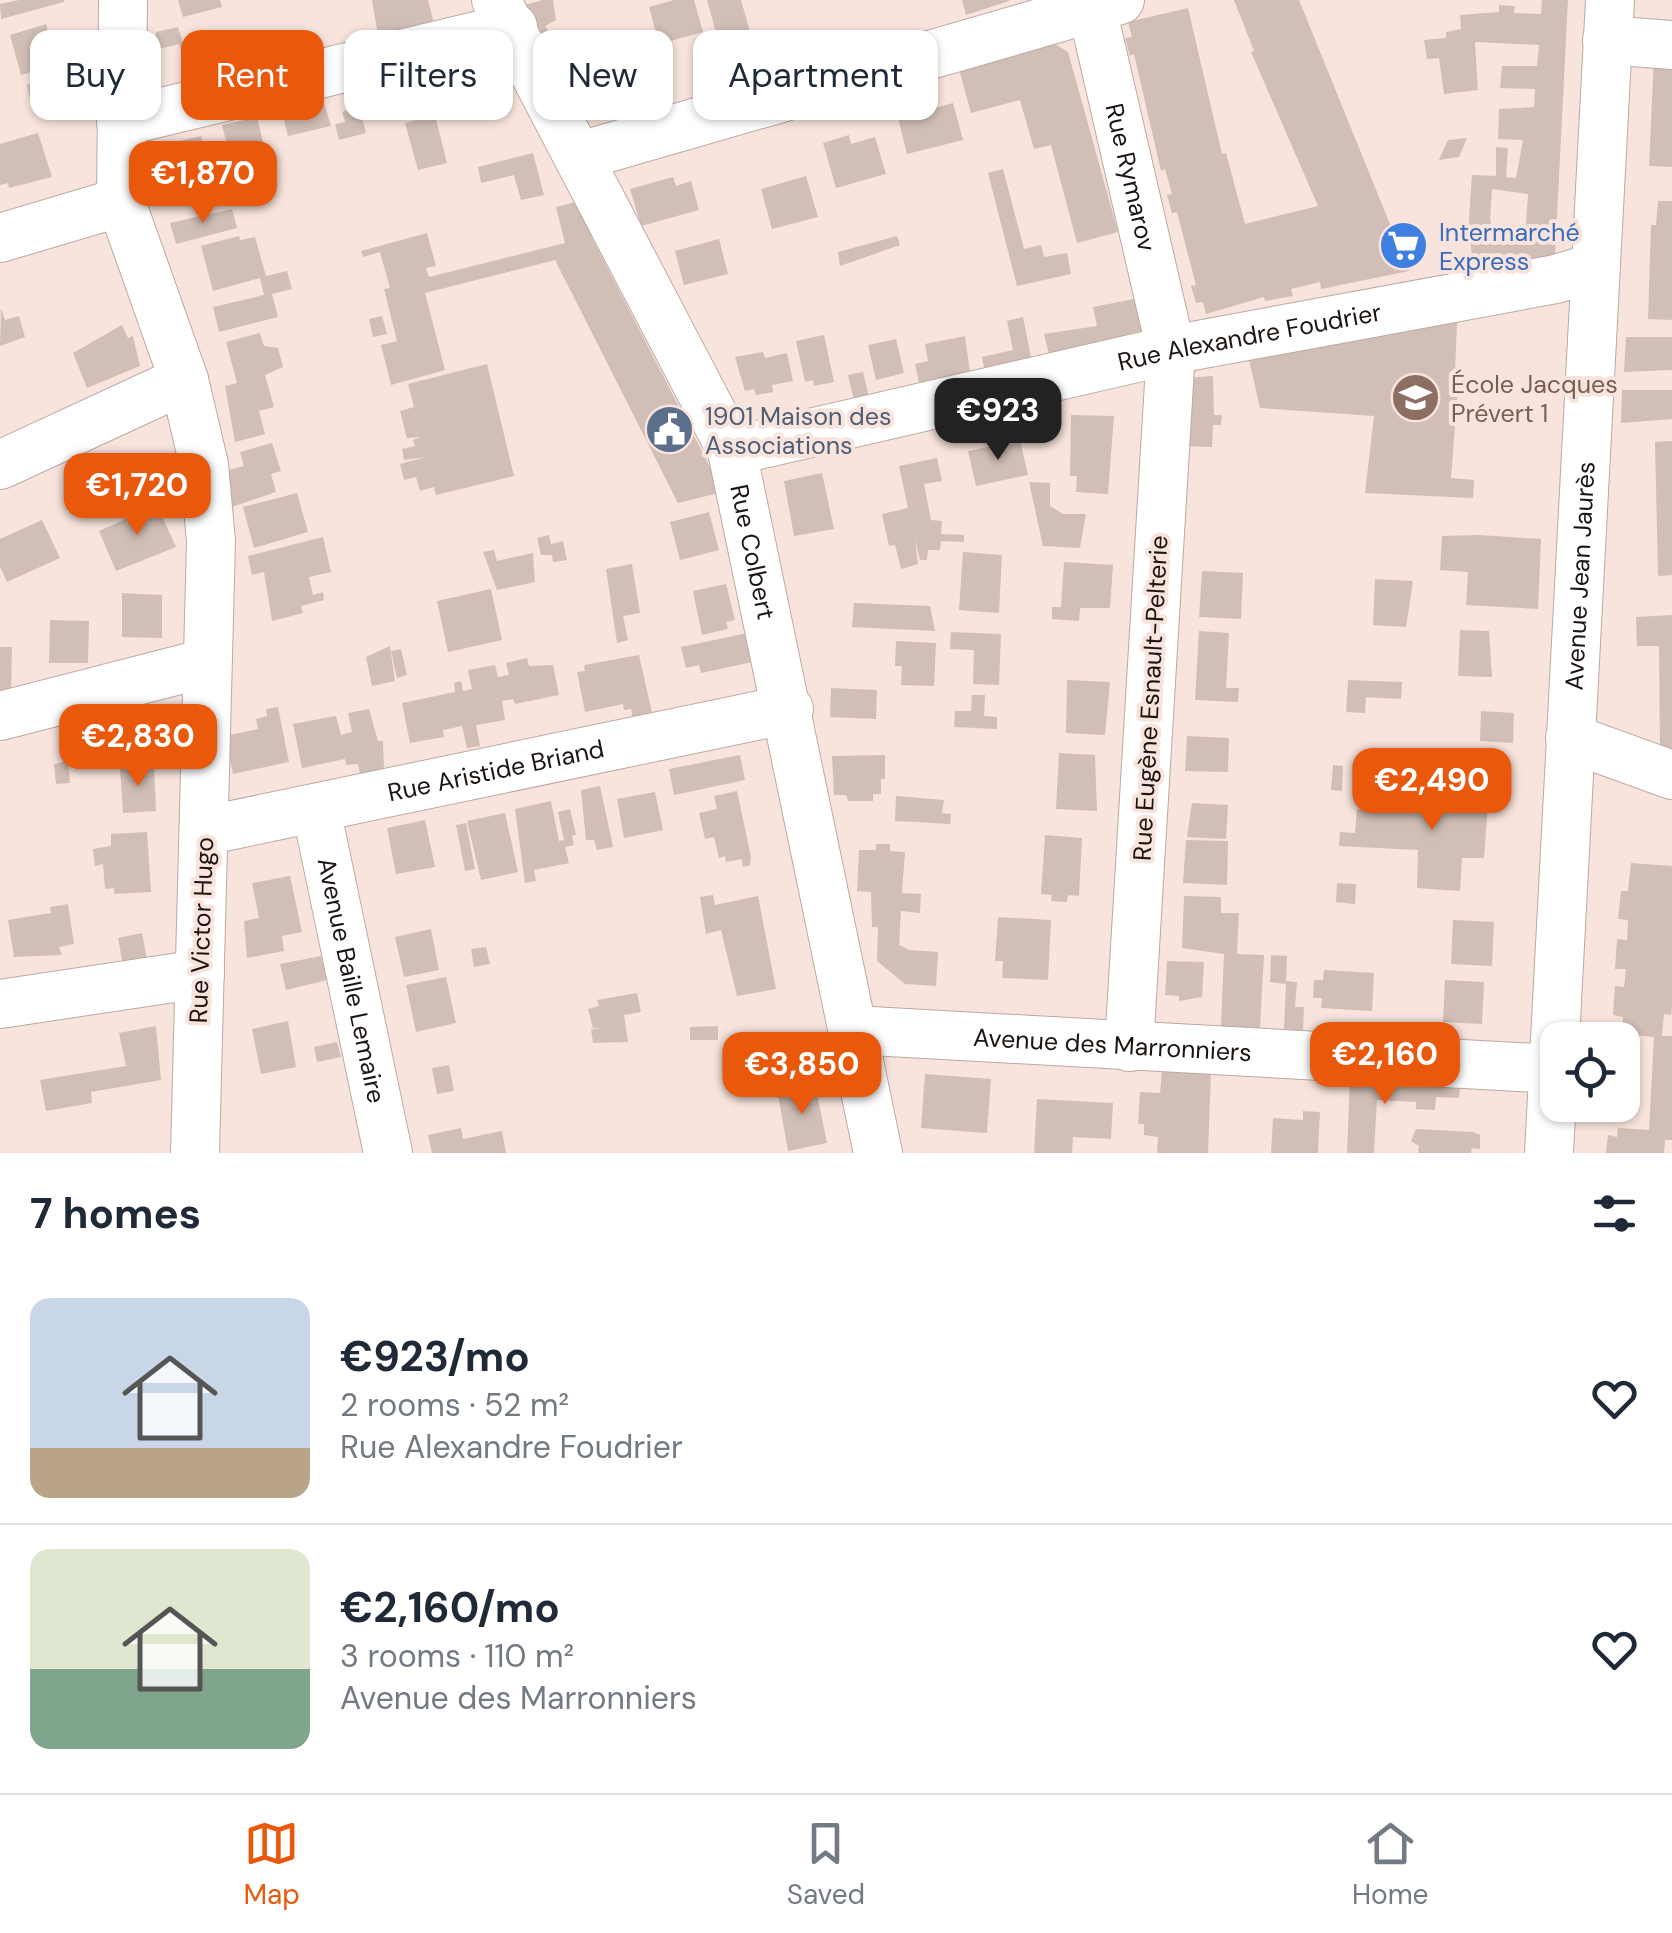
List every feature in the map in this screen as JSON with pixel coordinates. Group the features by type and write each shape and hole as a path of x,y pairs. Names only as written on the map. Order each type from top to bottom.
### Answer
{"street":[{"name":"Rue Victor Hugo","path":"124,0 122,202 184,380 204,464 211,541 195,1153"},
{"path":"580,156 1100,2"},
{"name":"Rue Rymarov","path":"1100,2 1171,350"},
{"path":"121,122 505,14"},
{"name":"Rue Colbert","path":"505,14 732,451 789,709 878,1153"},
{"path":"1608,20 1672,45"},
{"name":"Avenue Jean Jaurès","path":"1556,1022 1608,20"},
{"path":"0,238 122,202"},
{"name":"Rue Alexandre Foudrier","path":"732,451 1171,350 1556,279 1593,268"},
{"name":"Rue Eugène Esnault-Pelterie","path":"1129,1047 1171,350"},
{"path":"0,465 184,380"},
{"path":"0,716 206,663"},
{"name":"Rue Aristide Briand","path":"204,831 789,709"},
{"path":"1570,738 1672,775"},
{"name":"Avenue Baille Lemaire","path":"316,809 388,1153"},
{"path":"0,1004 200,974"},
{"name":"Avenue des Marronniers","path":"853,1030 1540,1067"},
{"name":"Avenue Jean Jaurès","path":"1550,1153 1551,1122"}],"building":[{"path":"19,0 64,2 1,19 0,4"},
{"path":"178,0 220,0 222,7 183,17"},
{"path":"372,0 428,0 435,27 377,30"},
{"path":"553,0 556,20 545,26 548,30 533,30 533,41 514,8"},
{"path":"674,0 694,0 702,30 693,30 693,35 673,40 673,30 655,30 649,7"},
{"path":"707,0 741,0 750,30 715,30"},
{"path":"962,0 1009,0 1009,1 966,15"},
{"path":"1234,0 1299,0 1409,271 1321,289 1320,282 1291,289 1293,296 1265,301 1264,297 1206,314 1203,302 1196,303 1191,286 1196,285 1177,212 1172,213 1167,195 1172,194 1165,169 1161,171 1134,54 1130,56 1125,38 1132,37 1128,22 1188,8 1222,154 1226,153 1245,224 1318,206 1251,52 1254,51"},
{"path":"1542,0 1568,0 1555,256 1473,274 1469,219 1472,175 1496,176 1496,147 1508,148 1506,177 1516,178 1523,140 1498,139 1499,109 1534,107 1535,89 1500,88 1502,66 1537,66 1539,45 1475,42 1478,90 1444,94 1439,58 1427,59 1424,40 1446,38 1446,32 1461,29 1460,15 1499,12 1499,5 1515,6 1514,13 1541,14","holes":["1492,189 1528,194 1525,239 1517,240 1516,235 1497,245 1490,220"]},
{"path":"46,24 48,30 30,30 30,72 21,75 10,35"},
{"path":"178,27 181,51 179,44 161,48 161,31"},
{"path":"1048,40 1068,52 1118,232 1077,243 1051,145 1034,149 1020,100 971,113 959,69"},
{"path":"1654,56 1672,56 1672,167 1649,166"},
{"path":"324,103 331,126 288,136 284,120 324,120"},
{"path":"953,103 963,140 907,154 898,120 938,120 938,107"},
{"path":"258,120 265,151 231,160 222,125"},
{"path":"362,120 366,133 339,140 335,124"},
{"path":"436,120 447,163 418,170 405,123"},
{"path":"38,133 52,177 9,188 8,183 0,185 0,144"},
{"path":"849,135 851,144 875,137 886,174 836,188 823,143"},
{"path":"201,136 211,176 195,180 198,192 180,198 163,145"},
{"path":"1467,138 1459,157 1439,160 1448,140"},
{"path":"533,153 544,195 521,200 514,175 481,183 478,167"},
{"path":"1003,169 1024,249 1041,245 1044,257 1067,253 1071,274 1017,286 988,173"},
{"path":"806,176 818,217 772,229 761,189"},
{"path":"673,177 676,186 691,181 699,210 641,226 630,189"},
{"path":"583,200 600,234 591,236 723,492 678,503 555,260 425,293 445,370 391,385 381,345 397,341 384,289 390,288 380,252 363,257 361,251 427,233 436,266 426,268 429,277 565,243 556,207"},
{"path":"1658,201 1672,201 1672,320 1648,319 1651,225 1656,225"},
{"path":"232,209 237,228 176,244 170,223"},
{"path":"239,236 240,240 255,237 266,276 287,271 292,289 272,294 278,317 219,332 213,307 264,295 260,278 213,291 201,246"},
{"path":"897,236 900,245 840,266 838,252"},
{"path":"719,239 728,274 684,285 675,251"},
{"path":"1134,299 1143,333 1051,363 1044,334 1097,326 1093,307"},
{"path":"1,308 5,320 19,316 25,337 0,346"},
{"path":"382,316 387,334 373,337 369,319"},
{"path":"1023,317 1033,367 986,377 982,357 1013,350 1007,321"},
{"name":"École Jacques Prévert 1","path":"1420,318 1457,322 1455,373 1459,374 1451,478 1474,480 1473,498 1365,493 1374,416 1260,408 1248,355"},
{"path":"122,325 128,338 133,336 140,366 87,388 73,353"},
{"path":"260,333 264,346 278,348 283,367 265,375 274,407 259,411 265,434 235,442 225,386 237,383 226,342"},
{"path":"824,335 834,382 814,386 813,380 805,382 796,341"},
{"path":"965,336 971,380 921,391 915,364 928,361 925,344"},
{"path":"1626,337 1672,337 1672,370 1624,372"},
{"path":"896,339 904,373 876,380 868,345"},
{"path":"763,352 765,358 787,353 793,381 772,385 773,392 756,395 754,389 745,391 735,357"},
{"path":"487,364 514,476 436,495 434,487 420,491 416,477 404,480 400,464 426,457 404,460 402,449 415,446 413,440 421,437 407,438 400,411 414,407 408,384"},
{"path":"863,372 870,402 855,405 848,375"},
{"path":"1213,376 1214,415 1222,415 1221,425 1213,425 1212,447 1179,446 1187,378"},
{"path":"1622,390 1672,390 1672,419 1621,423"},
{"path":"1071,415 1114,416 1108,494 1076,492 1077,476 1070,476"},
{"path":"1020,440 1028,475 976,486 968,451"},
{"path":"1672,441 1672,575 1658,576 1655,442"},
{"path":"272,443 281,471 271,474 276,492 223,510 221,472 244,466 240,452"},
{"path":"937,458 942,481 924,484 931,520 942,521 941,534 964,535 964,542 941,541 940,550 928,550 927,560 920,560 915,540 918,564 901,569 895,545 889,546 882,514 908,508 899,466"},
{"path":"113,462 126,494 79,514 65,482"},
{"path":"822,473 834,529 794,536 784,481"},
{"path":"1029,482 1050,483 1050,506 1063,514 1086,514 1080,548 1043,546"},
{"path":"297,493 308,532 254,548 243,507"},
{"path":"157,505 176,547 116,571 99,531"},
{"path":"709,512 719,550 680,560 670,522"},
{"path":"42,520 60,558 7,582 0,567 0,539"},
{"path":"549,535 551,544 563,541 567,560 553,562 552,555 541,555 537,538"},
{"path":"1442,536 1541,539 1538,609 1466,605 1468,572 1440,570"},
{"path":"323,537 331,572 309,577 313,595 323,592 324,600 301,606 303,613 272,621 264,572 252,575 248,556"},
{"path":"494,550 497,561 533,553 535,582 497,590 483,552"},
{"path":"963,552 1002,555 999,613 959,610"},
{"path":"1064,562 1113,565 1110,608 1080,608 1079,621 1052,619 1052,607 1061,607"},
{"path":"632,564 640,613 623,616 628,640 617,643 606,569"},
{"path":"1202,571 1243,573 1241,619 1199,617"},
{"path":"1375,579 1413,581 1406,627 1373,625"},
{"path":"726,584 735,620 726,622 728,629 702,635 693,591"},
{"path":"491,589 502,640 448,652 437,601"},
{"path":"122,593 162,595 162,638 122,637"},
{"path":"854,603 930,606 935,631 852,627"},
{"path":"1672,615 1672,756 1660,756 1659,646 1637,646 1636,617"},
{"path":"50,620 89,621 88,663 49,663"},
{"path":"1460,630 1489,631 1492,677 1458,676"},
{"path":"757,631 762,660 701,673 699,665 686,668 681,647"},
{"path":"1199,631 1229,633 1226,688 1239,688 1238,702 1195,700"},
{"path":"951,632 1001,634 999,685 973,684 974,650 950,649"},
{"path":"896,641 936,643 934,686 901,685 902,666 895,666"},
{"path":"390,646 395,681 372,686 366,657"},
{"path":"0,647 12,647 11,690 0,690"},
{"path":"401,649 407,675 397,678 391,651"},
{"path":"639,655 652,713 674,708 675,716 634,725 631,709 624,710 623,704 585,712 577,672 585,671 584,665"},
{"path":"527,658 529,666 553,665 559,695 515,704 513,699 502,701 505,720 476,725 480,746 467,748 462,726 443,730 444,737 410,743 402,703 455,692 454,683 461,681 463,691 472,689 468,670 495,665 498,677 509,675 506,663"},
{"path":"1067,680 1110,682 1105,735 1066,733"},
{"path":"1348,680 1402,682 1401,699 1366,697 1365,713 1346,712"},
{"path":"831,688 877,690 876,719 830,717"},
{"path":"972,695 985,695 984,716 997,717 997,729 954,727 955,711 971,711"},
{"path":"113,705 125,751 89,758 77,713"},
{"path":"278,707 289,762 233,774 225,736 258,729 256,719 267,716 266,709"},
{"path":"369,709 378,741 383,741 384,769 360,774 358,764 346,765 345,759 302,768 293,724 336,716 341,735 352,732 348,713"},
{"path":"1481,711 1514,713 1513,743 1480,741"},
{"path":"1187,736 1229,738 1228,772 1185,771"},
{"path":"1059,753 1095,755 1097,811 1056,809"},
{"path":"740,755 745,780 674,795 669,769"},
{"path":"885,755 885,779 881,779 881,794 873,794 873,801 848,801 846,795 834,795 832,756"},
{"path":"68,761 70,783 56,784 54,764"},
{"path":"1333,765 1343,766 1342,791 1331,790"},
{"path":"154,766 156,811 123,813 120,768"},
{"path":"1446,776 1490,779 1484,858 1462,858 1460,891 1417,888 1418,850 1339,846 1340,832 1355,833 1357,809 1444,813"},
{"path":"600,786 613,847 597,850 594,840 586,840 581,790"},
{"path":"737,791 751,857 750,865 743,867 742,859 726,862 725,856 719,858 714,837 705,839 699,813 717,809 714,796"},
{"path":"655,792 663,830 624,838 617,799"},
{"path":"896,796 944,800 942,813 951,814 950,824 895,821"},
{"path":"551,801 559,841 564,840 558,812 570,809 576,835 572,836 574,845 565,847 569,863 534,870 536,881 525,883 515,809"},
{"path":"1192,803 1228,805 1226,839 1187,837"},
{"path":"505,813 518,872 481,880 467,821"},
{"path":"425,820 435,867 396,874 387,828"},
{"path":"466,823 475,869 465,871 456,825"},
{"path":"147,832 151,892 114,894 114,888 105,889 103,864 95,866 93,849 111,846 111,834"},
{"path":"1045,835 1082,838 1079,896 1068,895 1067,902 1051,901 1052,895 1041,894"},
{"path":"1186,840 1228,841 1227,885 1183,883"},
{"path":"876,844 890,844 890,851 905,852 902,893 921,894 920,913 901,911 899,945 909,950 938,952 936,986 905,984 877,961 878,927 872,927 871,892 857,891 859,850 876,850"},
{"path":"1631,863 1672,866 1672,1007 1671,1015 1664,1014 1662,1036 1672,1036 1672,1140 1665,1140 1664,1153 1606,1153 1608,1135 1617,1137 1618,1128 1649,1130 1654,1037 1640,1036 1640,1022 1623,1022 1623,1017 1613,1015 1615,986 1624,987 1626,969 1615,969 1617,939 1627,940 1628,920 1618,919 1621,891 1628,891"},
{"path":"290,876 302,932 282,936 284,951 247,958 244,921 259,918 252,883"},
{"path":"1337,883 1356,884 1355,904 1336,902"},
{"path":"713,895 715,905 758,896 776,989 737,996 721,930 706,934 700,897"},
{"path":"1184,896 1221,897 1221,913 1239,913 1237,954 1264,955 1260,1028 1221,1026 1224,954 1182,948"},
{"path":"68,904 74,944 59,947 62,955 14,957 8,920 51,913 50,907"},
{"path":"998,917 1051,920 1048,980 1002,978 1003,961 995,961"},
{"path":"1453,920 1494,922 1492,966 1451,964"},
{"path":"431,929 439,970 404,977 395,937"},
{"path":"142,933 147,960 123,965 118,938"},
{"path":"486,947 490,964 474,967 471,949"},
{"path":"1271,955 1287,956 1286,981 1297,982 1295,1007 1304,1007 1303,1031 1284,1029 1286,984 1270,982"},
{"path":"321,956 327,980 286,990 280,964"},
{"path":"1167,961 1204,962 1202,997 1179,1001 1179,996 1165,995"},
{"path":"1324,970 1374,973 1372,1011 1321,1008 1322,998 1313,998 1314,980 1323,980"},
{"path":"446,977 456,1023 416,1032 406,985"},
{"path":"1445,980 1484,982 1482,1024 1443,1022"},
{"path":"637,993 641,1012 624,1015 628,1042 593,1043 591,1029 603,1029 593,1028 588,1009 599,1006 597,1000"},
{"path":"288,1021 296,1067 261,1074 252,1029"},
{"path":"156,1026 161,1080 91,1092 92,1103 46,1111 40,1080 126,1066 119,1033"},
{"path":"718,1026 718,1040 690,1040 690,1027"},
{"path":"337,1042 341,1057 317,1062 314,1047"},
{"path":"811,1053 814,1078 751,1084 749,1060"},
{"path":"449,1065 454,1091 437,1094 432,1068"},
{"path":"1162,1070 1211,1072 1208,1153 1157,1153 1158,1137 1144,1135 1144,1124 1138,1124 1140,1092 1160,1093"},
{"path":"925,1074 991,1079 987,1133 921,1128"},
{"path":"1350,1080 1460,1087 1459,1098 1436,1097 1435,1110 1416,1109 1416,1102 1377,1100 1374,1153 1347,1153"},
{"path":"815,1084 827,1143 788,1151 777,1089"},
{"path":"1037,1099 1113,1103 1111,1139 1073,1137 1072,1153 1034,1153"},
{"path":"1303,1111 1320,1112 1318,1153 1271,1153 1273,1118 1303,1120"},
{"path":"461,1128 463,1139 502,1131 506,1153 432,1153 428,1135"},
{"path":"1416,1129 1473,1132 1480,1135 1480,1149 1472,1148 1471,1153 1418,1153 1419,1146 1411,1141"}],"place":[{"name":"Intermarché Express","path":"1404,246"},
{"name":"École Jacques Prévert 1","path":"1416,398"},
{"name":"1901 Maison des Associations","path":"670,430"}]}
